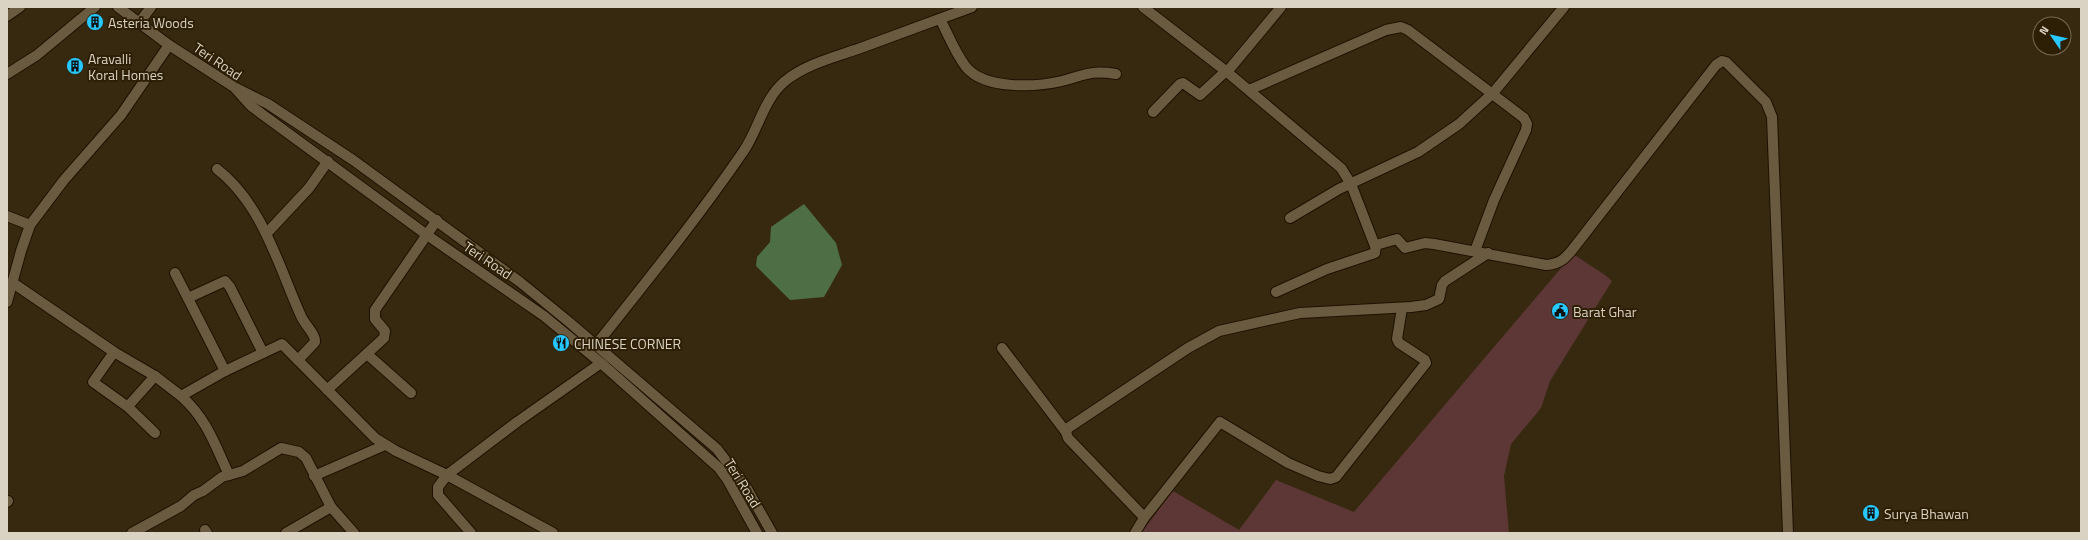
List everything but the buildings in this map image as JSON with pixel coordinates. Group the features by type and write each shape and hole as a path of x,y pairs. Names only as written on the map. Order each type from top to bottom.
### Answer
{"street":[{"path":"7,16 20,7"},
{"path":"7,74 37,55 95,7"},
{"name":"Teri Road","path":"118,7 140,22 168,45 234,87 251,106 427,235 544,316 601,363 719,468 727,479 757,533"},
{"path":"140,22 151,7"},
{"path":"596,346 739,158 752,137 768,102 775,91 784,82 826,60 972,7"},
{"path":"1143,7 1227,72 1333,161 1341,168 1351,184 1375,246 1375,254 1327,269 1276,292"},
{"path":"1153,112 1180,84 1183,83 1200,94 1227,72 1281,7"},
{"path":"1290,218 1351,184 1407,158 1433,143 1460,124 1493,93 1564,7"},
{"path":"940,19 966,67 986,80 1012,84 1037,85 1064,80 1090,72 1116,74"},
{"path":"1249,90 1377,33 1401,27 1408,30 1493,93 1524,118 1527,124 1526,130 1496,195 1475,250"},
{"path":"7,302 30,225 64,180 121,114 168,45"},
{"path":"1375,246 1377,244 1397,240 1405,248 1428,243 1475,250 1546,265 1557,264 1566,258 1716,65 1722,61 1729,63 1766,102 1772,116 1788,533"},
{"path":"234,87 268,104 353,160 437,220 548,303 724,457 746,487 772,533"},
{"path":"267,233 309,188 328,161"},
{"path":"217,169 233,183 267,233 301,316 316,340 298,360"},
{"path":"7,216 30,225"},
{"path":"327,390 367,354 386,334 375,318 375,310 437,220"},
{"path":"1066,432 1068,428 1188,348 1219,331 1300,313 1402,308 1426,305 1436,301 1441,295 1442,285 1445,282 1488,253"},
{"path":"175,273 225,371"},
{"path":"188,298 225,281 230,287 263,352"},
{"path":"13,283 114,352 155,376 182,396 193,406 207,426 229,475"},
{"path":"1135,533 1144,518 1220,422 1293,466 1318,476 1330,479 1336,477 1426,363 1425,360 1399,343 1397,339 1402,308"},
{"path":"182,396 225,371 282,344 375,438 385,445 447,475 553,533"},
{"path":"1002,348 1066,432 1068,438 1144,518"},
{"path":"114,352 93,382 128,407 155,433"},
{"path":"367,354 411,393"},
{"path":"471,533 438,495 438,487 447,475 517,422 601,363"},
{"path":"619,379 626,370"},
{"path":"130,404 155,376"},
{"path":"314,476 385,445"},
{"path":"132,533 181,506 194,495 229,475 244,471 281,448 302,454 332,507 354,533"},
{"path":"286,533 332,507"}],"shaded area":[{"path":"804,204 836,243 842,265 824,297 790,300 756,266 757,257 770,242 771,227"},
{"path":"1573,254 1612,281 1550,381 1541,408 1511,444 1504,476 1509,533 1141,533 1173,491 1239,530 1276,480 1354,512"}],"place":[{"name":"Asteria Woods","path":"95,22"},
{"name":"Aravalli Koral Homes","path":"75,66"},
{"name":"Barat Ghar","path":"1560,311"},
{"name":"CHINESE CORNER","path":"561,343"},
{"name":"Surya Bhawan","path":"1871,513"}]}
